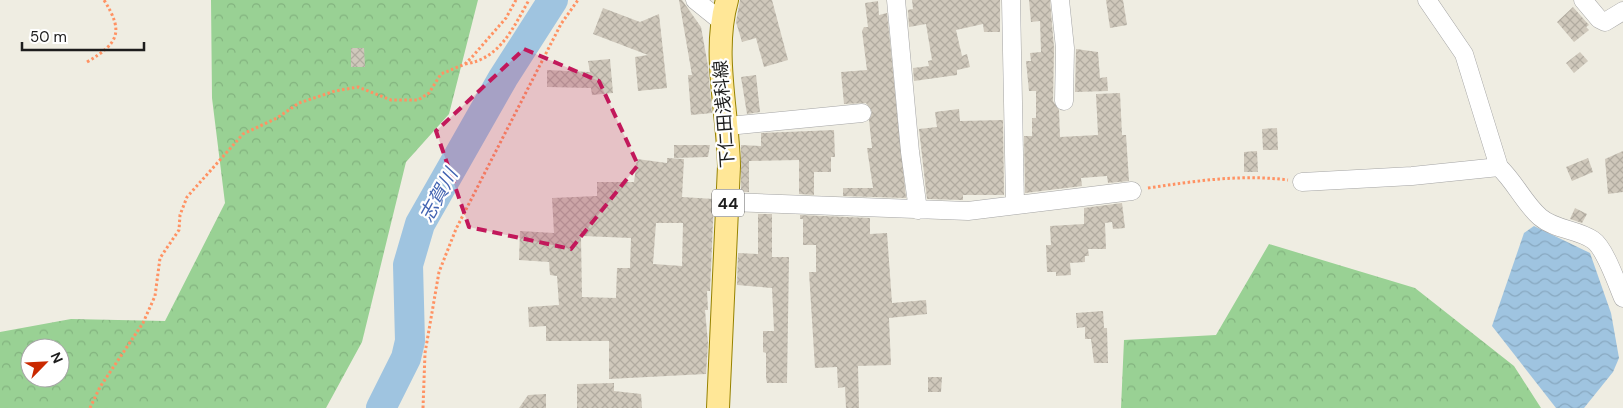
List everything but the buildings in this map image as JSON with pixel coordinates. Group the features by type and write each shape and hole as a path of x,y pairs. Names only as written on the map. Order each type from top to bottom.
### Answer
{"main road":[{"name":"下仁田浅科線","path":"718,408 728,202 728,126 719,42 721,21 727,0"}],"street":[{"path":"695,0 721,21"},
{"path":"896,0 910,152 918,210"},
{"path":"1011,0 1015,204"},
{"path":"1060,0 1065,48 1064,101"},
{"path":"1427,0 1464,54 1499,167 1509,176 1533,210 1542,219 1586,236 1598,244 1623,298"},
{"path":"1583,0 1599,19 1605,22 1623,11"},
{"path":"728,126 862,113"},
{"path":"1302,182 1412,176 1499,167"},
{"path":"728,202 869,205 918,210 968,211 1132,191"}],"path":[{"path":"87,62 106,50 114,41 117,30 115,18 104,0"},
{"path":"465,64 485,44 516,0"},
{"path":"90,408 100,387 143,323 155,296 160,258 179,230 180,215 187,197 243,134 277,118 299,103 335,91 358,87 391,100 418,100 429,93 442,74 465,64 477,62 492,54 510,35 528,0"},
{"path":"422,408 425,353 439,272 452,238 561,24 578,0"},
{"path":"1132,191 1206,180 1257,176 1302,182"}],"highlighted area":[{"path":"524,49 599,81 638,165 571,249 469,227 436,131"}],"green space":[{"path":"211,0 478,0 449,114 406,162 362,342 326,408 0,408 0,332 71,319 165,321 225,203 212,98"},
{"path":"1269,244 1415,288 1514,366 1541,408 1121,408 1124,340 1216,335"}],"water":[{"path":"1534,226 1590,253 1611,313 1619,358 1613,372 1584,408 1556,408 1492,326 1524,233"}],"waterway":[{"name":"志賀川","path":"381,408 406,358 410,341 408,265 420,224 503,78 553,0"}]}
